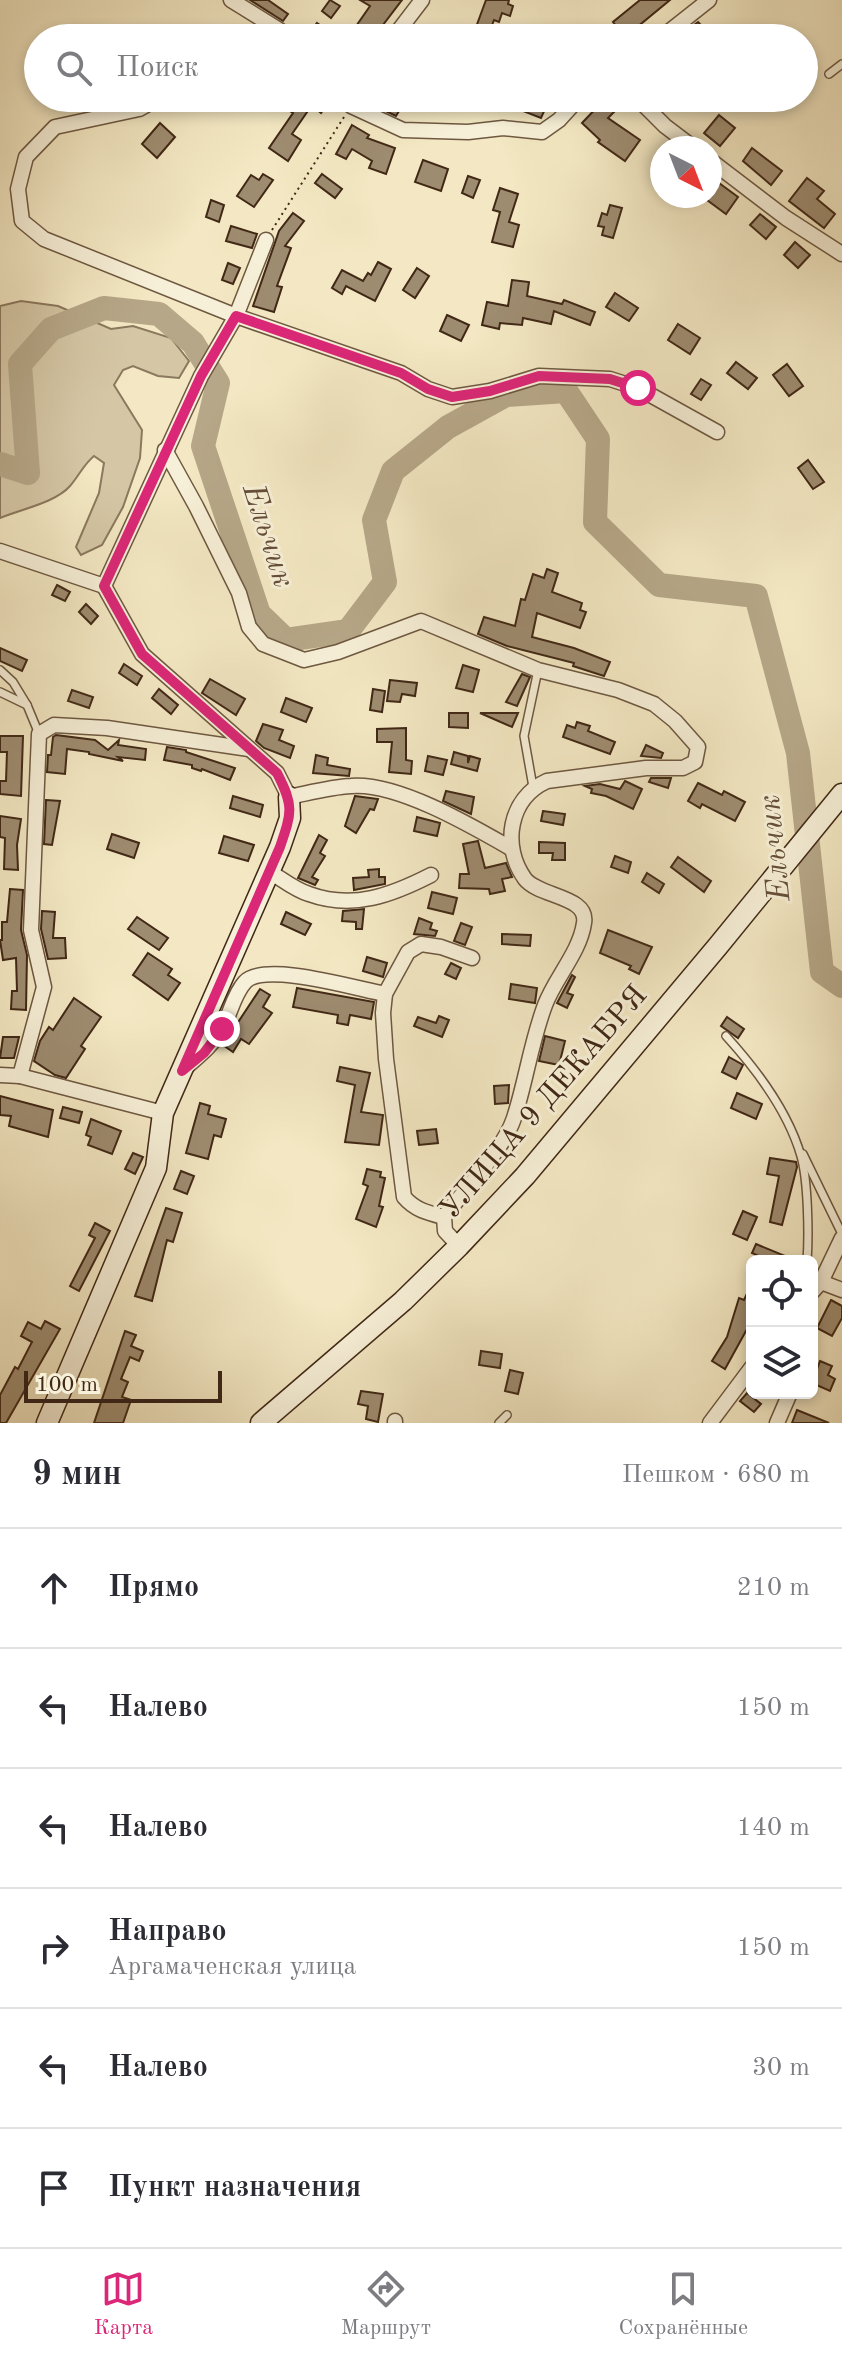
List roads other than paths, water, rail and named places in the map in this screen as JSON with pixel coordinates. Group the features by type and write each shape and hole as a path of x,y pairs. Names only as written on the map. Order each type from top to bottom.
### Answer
{"main road":[{"name":"УЛИЦА 9 ДЕКАБРЯ","path":"261,1423 403,1301 525,1176 842,794"},
{"path":"47,1423 156,1168 163,1113 270,872 290,818 289,797"}],"street":[{"path":"231,0 270,24"},
{"path":"404,24 422,0"},
{"path":"679,24 709,0"},
{"path":"125,112 55,127 26,157 18,189 22,221 44,239 236,316 401,373 428,389 452,397 490,391 539,376 610,379 638,388 717,432"},
{"path":"370,112 403,130 468,132 503,128 542,132 566,112"},
{"path":"651,112 678,136"},
{"path":"722,169 786,218 841,251"},
{"path":"104,586 201,376 236,316 266,240"},
{"path":"165,450 239,593 249,627 263,644 304,660 338,652 421,621 538,670 618,690 654,704 675,721 698,747 695,762 683,768 646,768 547,781 533,787 521,802 511,826 512,849 524,878 535,889 574,902 585,920 578,941 545,1004 513,1121 480,1173 444,1217 445,1231 459,1246"},
{"path":"0,551 104,586 142,654 277,773 289,797 351,786 375,787 467,823 512,849"},
{"path":"20,1076 44,987 31,930 39,734 54,725 107,728 250,749"},
{"path":"270,872 308,894 356,900 397,893 431,875"},
{"path":"444,1217 421,1211 404,1197 386,1059 385,994 408,952 421,944 441,947 472,958"},
{"path":"182,1071 204,1053 222,1029 245,982 257,974 278,973 385,994"},
{"path":"0,1075 20,1076 163,1113"},
{"path":"818,1283 842,1236"},
{"path":"818,1287 842,1290"},
{"path":"710,1423 746,1375"},
{"path":"777,1423 787,1399"}],"lane":[{"path":"829,74 842,64"},
{"path":"0,670 13,682 39,734"},
{"path":"533,787 524,736 538,670"},
{"path":"0,692 27,705"},
{"path":"726,1036 752,1064 792,1130 842,1236"},
{"path":"792,1130 802,1160 809,1236 807,1255"},
{"path":"499,1423 507,1415"}],"waterway":[{"name":"Ельчик","path":"0,464 28,473 20,364 51,329 104,308 159,314 193,343 218,383 203,446 259,614 286,640 348,631 385,582 374,520 393,471 448,427 506,395 566,391 598,439 595,522 659,585 756,596 798,753 822,972 842,986"}]}
